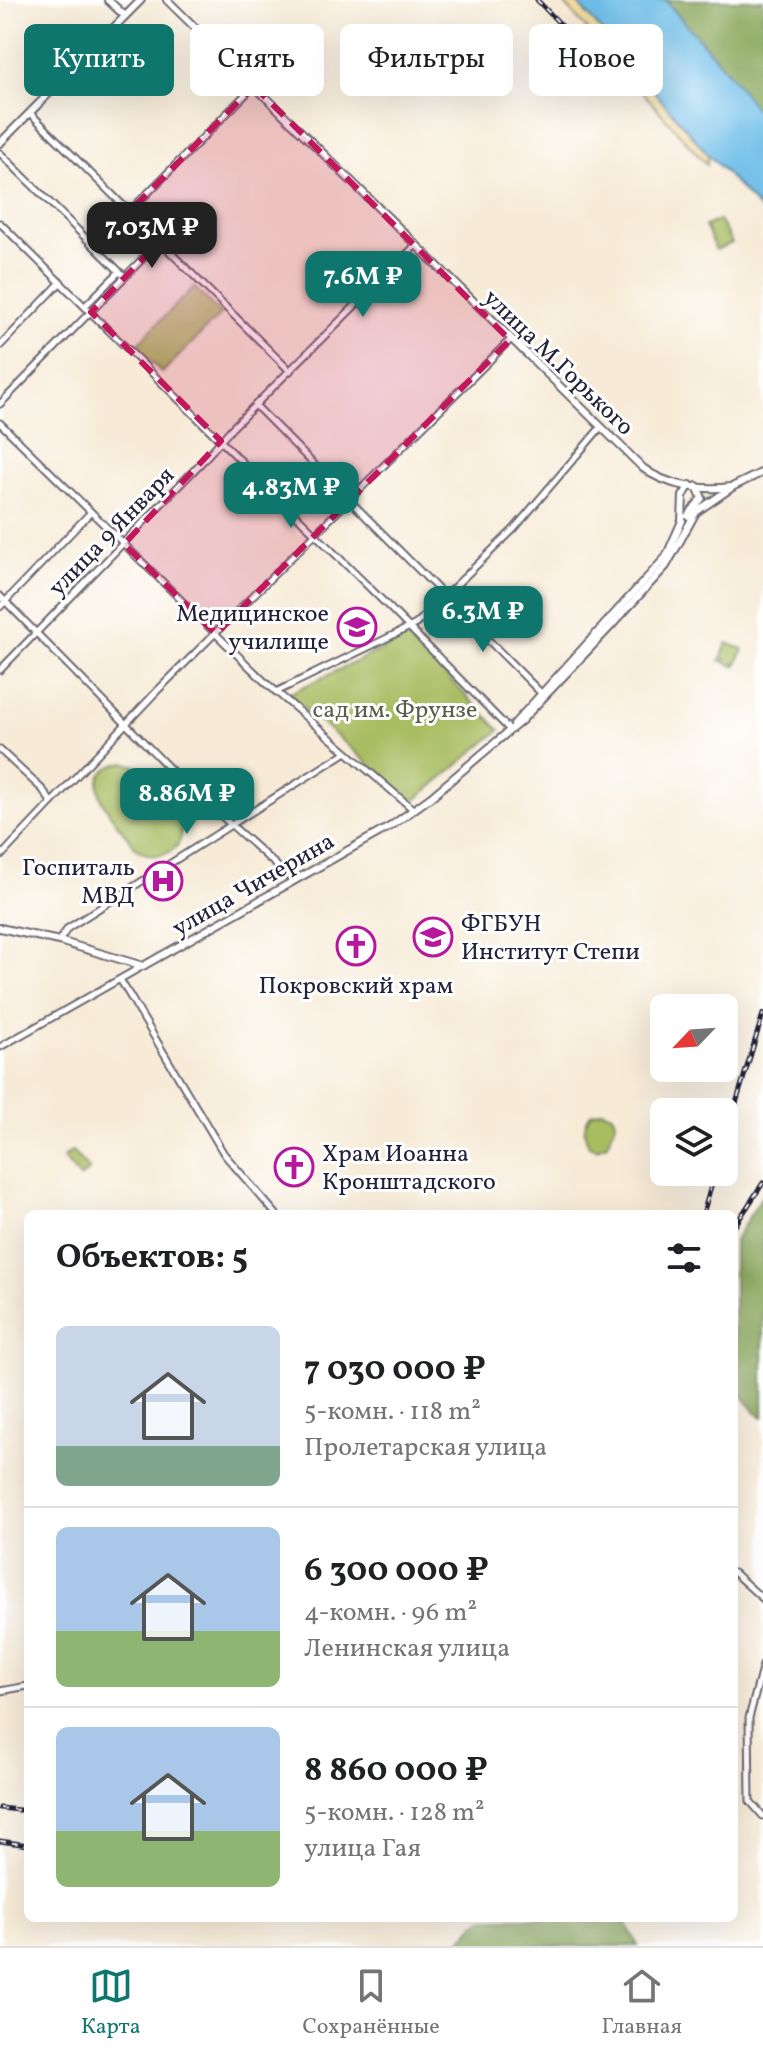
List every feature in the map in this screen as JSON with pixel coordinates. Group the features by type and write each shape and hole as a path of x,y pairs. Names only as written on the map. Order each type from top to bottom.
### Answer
{"main road":[{"path":"108,0 125,16"},
{"path":"0,143 141,0"},
{"name":"улица М.Горького","path":"167,0 191,24"},
{"path":"129,212 244,96"},
{"name":"улица М.Горького","path":"264,96 600,428 656,477 693,486 734,486"},
{"path":"30,113 290,371"},
{"path":"0,153 125,277"},
{"path":"0,223 510,730"},
{"path":"0,404 159,242"},
{"name":"улица 9 Января","path":"0,670 255,405 415,246"},
{"path":"85,306 119,272"},
{"path":"0,346 61,282"},
{"path":"0,857 127,723 510,340"},
{"path":"255,405 543,694"},
{"path":"0,423 276,692 414,810"},
{"path":"276,692 410,628 514,529 600,428"},
{"path":"683,498 686,504 697,506 763,472"},
{"path":"693,486 702,498 697,506"},
{"name":"улица Чичерина","path":"0,1047 121,981 414,810 510,730 666,557 682,521 683,498 693,486"},
{"name":"улица Чичерина","path":"543,694 666,566 697,506"},
{"path":"0,607 91,512"},
{"path":"0,596 179,778 294,881"},
{"path":"0,750 43,790 51,802"},
{"path":"59,941 68,928 345,753"},
{"path":"0,928 59,941 143,966"},
{"path":"121,981 224,1154 273,1210"},
{"path":"738,1577 763,1599"},
{"path":"763,1665 749,1718 750,1801 763,1816"},
{"path":"0,1691 24,1687"}],"highlighted area":[{"path":"254,86 510,340 216,634 124,544 221,441 91,312 159,242 129,212"}],"green space":[{"path":"665,0 763,0 763,119 732,77"},
{"path":"719,220 732,243 716,250 705,226"},
{"path":"194,287 221,314 162,373 135,346"},
{"name":"сад им. Фрунзе","path":"408,637 500,730 413,802 288,694"},
{"path":"727,643 743,649 736,666 734,662 734,666 724,662 726,659 720,661"},
{"path":"124,762 136,766 147,777 179,822 181,837 174,849 167,853 152,855 137,849 103,801 99,789 100,778 108,768"},
{"path":"602,1110 612,1114 616,1123 607,1144 596,1149 589,1146 585,1125 591,1113"},
{"path":"72,1151 89,1170 80,1178 63,1158"},
{"path":"763,1194 763,1417 756,1413 738,1390 738,1235"},
{"path":"477,1922 624,1922 638,1946 456,1946"}],"sand":[{"path":"561,0 575,0 596,24 582,24"},
{"path":"646,96 658,96 708,154 707,165"}],"water":[{"path":"575,0 665,0 732,77 763,119 763,213 658,96 663,96 663,24 596,24"}],"railway":[{"path":"537,0 560,24"},
{"path":"738,1098 763,1014"},
{"path":"738,1221 763,1183"},
{"path":"704,1210 711,1186"},
{"path":"0,1808 24,1811"},
{"path":"0,1841 24,1844"}],"place":[{"name":"Медицинское училище","path":"357,627"},
{"name":"Госпиталь МВД","path":"163,881"},
{"name":"ФГБУН Институт Степи","path":"433,937"},
{"name":"Покровский храм","path":"356,946"},
{"name":"Храм Иоанна Кронштадского","path":"294,1167"}]}
